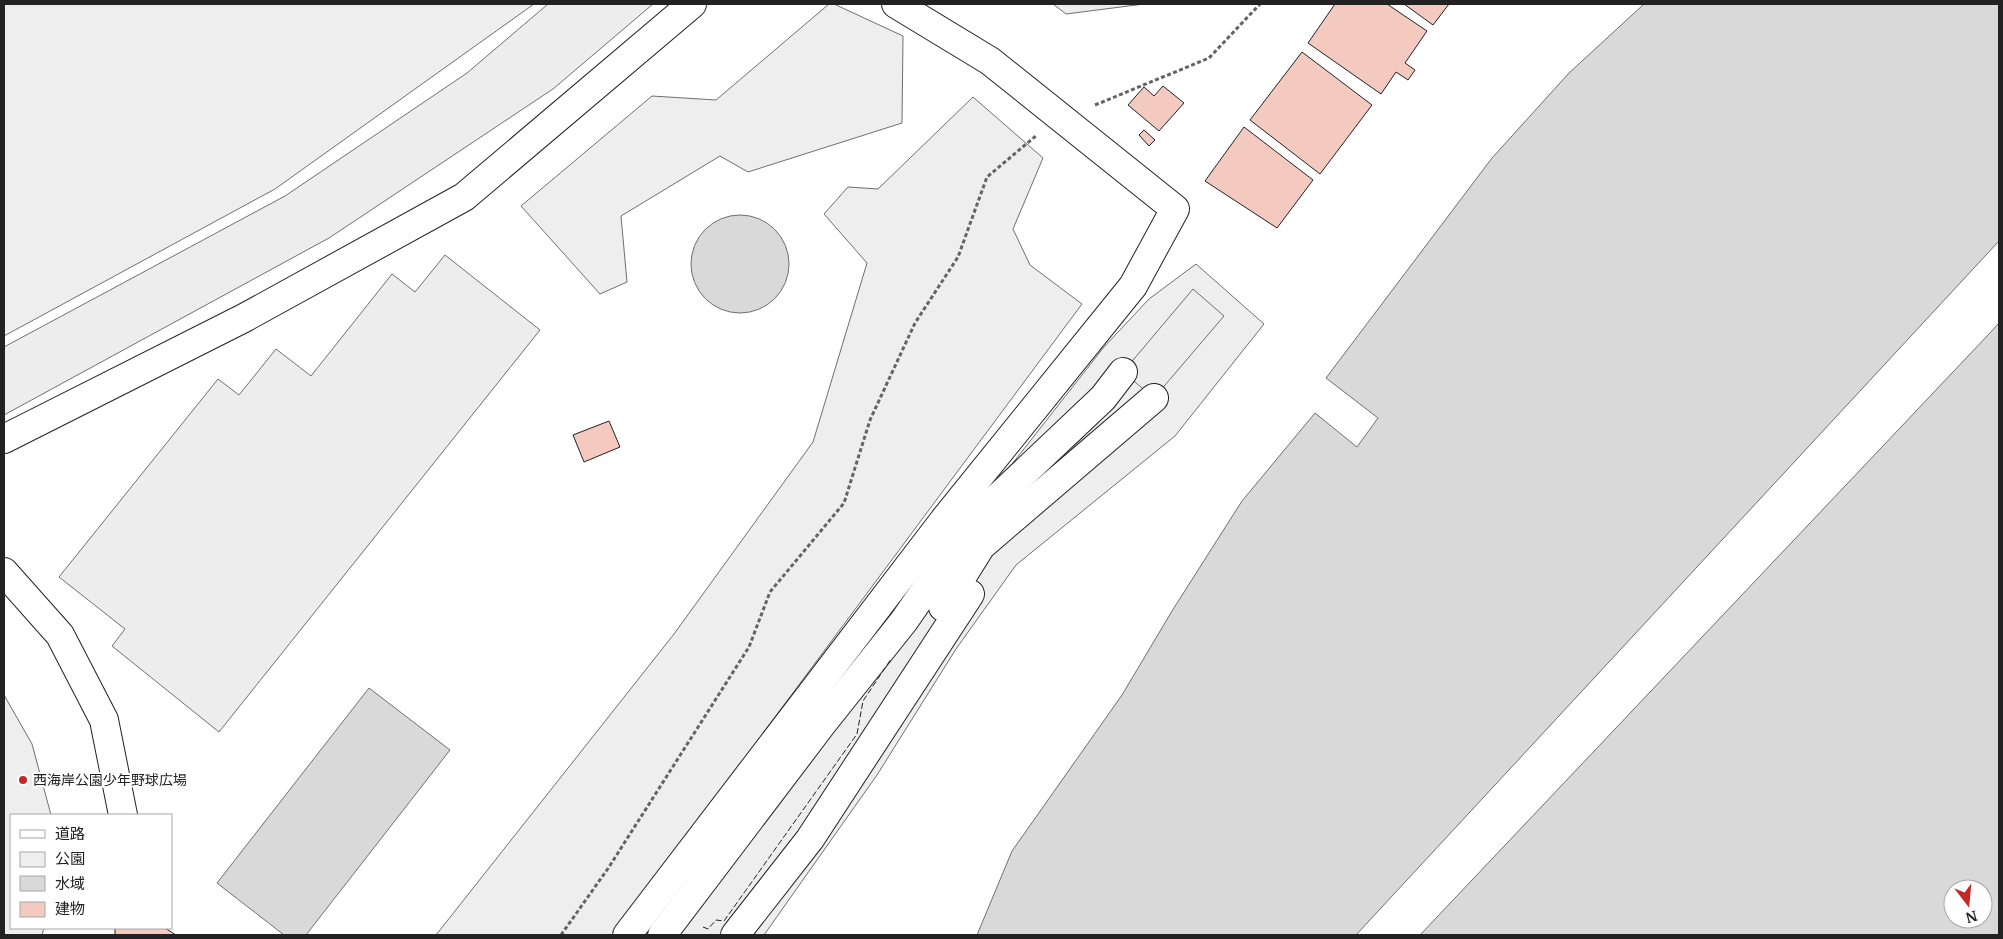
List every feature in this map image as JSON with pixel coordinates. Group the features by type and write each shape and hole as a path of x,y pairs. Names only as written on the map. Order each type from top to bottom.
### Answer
{"street":[{"path":"4,439 244,318 464,197 692,4"},
{"path":"627,935 944,520 1133,286 1175,209 990,61 896,4"},
{"path":"662,935 822,724 904,621 974,521 1103,398 1122,372"},
{"path":"930,655 918,647 981,546 1154,398"},
{"path":"4,572 60,635 104,720 123,814"},
{"path":"735,935 810,839 970,594"}],"path":[{"path":"1094,106 1209,58 1260,4"},
{"path":"560,935 609,867 749,647 770,592 844,503 870,420 915,323 958,257 986,177 1043,130"}],"green space":[{"path":"4,4 534,4 275,189 4,336"},
{"path":"829,4 834,4 903,36 902,123 748,172 720,156 621,216 627,282 600,294 521,206 652,96 716,100"},
{"path":"1053,4 1144,4 1066,14"},
{"path":"973,97 1043,158 1013,229 1030,265 1082,304 613,935 436,935 674,634 813,442 867,263 824,214 848,187 878,189"},
{"path":"1196,264 1264,324 1175,436 1016,565 956,649 877,775 764,935 642,935 1104,347 1149,299"},
{"name":"西海岸公園少年野球広場","path":"4,695 32,744 51,814 10,814 10,929 44,929 42,935 4,935"}],"shaded area":[{"path":"548,4 653,4 553,89 329,238 4,415 4,347 285,196 467,73"},
{"path":"445,255 540,330 219,732 112,646 125,629 59,577 218,379 239,395 276,349 311,376 392,274 415,292"},
{"path":"1193,289 1224,316 1154,398 1123,372"}],"water":[{"path":"1644,4 1999,4 1999,241 1356,935 977,935 1012,851 1122,695 1172,611 1242,501 1315,413 1357,447 1378,418 1326,378 1492,158 1569,73"},
{"path":"740,215 759,219 774,230 785,245 789,264 785,283 774,298 759,309 740,313 721,309 706,298 695,283 691,264 695,245 706,230 721,219"},
{"path":"1999,323 1999,935 1420,935"},
{"path":"369,688 450,750 306,935 284,935 217,883"}],"building":[{"path":"1335,4 1387,4 1427,31 1405,63 1415,70 1408,80 1396,72 1381,94 1308,43"},
{"path":"1404,4 1449,4 1433,25"},
{"path":"1302,52 1372,105 1320,174 1250,120"},
{"path":"1163,86 1184,103 1159,131 1128,105 1144,87 1154,96"},
{"path":"1244,127 1313,180 1277,228 1205,181"},
{"path":"1144,130 1155,140 1149,146 1139,135"},
{"path":"609,421 620,447 584,462 573,435"},
{"path":"115,929 167,929 176,935 115,935"}],"fence":[{"path":"703,927 708,929 716,920 724,921 857,734 863,701 891,659"}],"place":[{"name":"西海岸公園少年野球広場","path":"23,780"}]}
